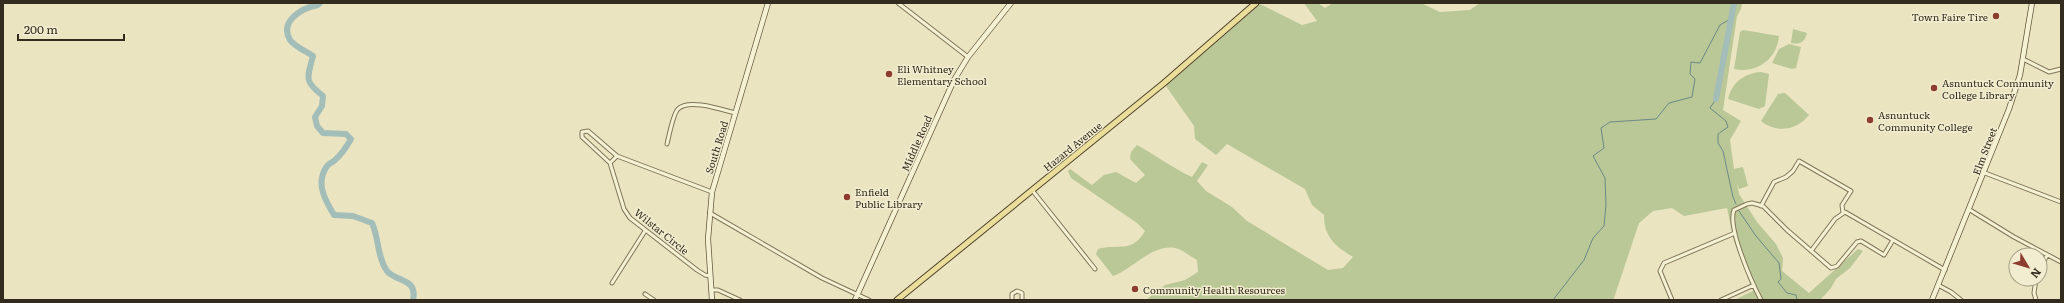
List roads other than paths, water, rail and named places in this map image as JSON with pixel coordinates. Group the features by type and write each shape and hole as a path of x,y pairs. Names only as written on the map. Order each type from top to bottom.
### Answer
{"main road":[{"name":"South Road","path":"712,300 708,239 712,192 768,3"},
{"name":"Middle Road","path":"856,298 954,80 968,57 1011,3"},
{"name":"Hazard Avenue","path":"897,300 1158,88 1256,3"},
{"name":"Elm Street","path":"1932,300 2010,109 2023,59 2032,3"}],"street":[{"path":"898,3 968,57"},
{"path":"2023,59 2049,72 2061,69"},
{"path":"667,144 677,110 683,105 702,106 735,113"},
{"path":"617,156 610,163 582,137 582,132 588,131 617,156 712,192"},
{"path":"1761,206 1774,182 1786,177 1793,171 1799,161 1850,191 1842,205 1843,212"},
{"name":"Wilstar Circle","path":"610,163 624,209 630,218 705,275 710,276"},
{"path":"1985,173 2061,202"},
{"path":"1032,190 1095,268"},
{"path":"1760,300 1735,233 1732,216 1741,205 1752,203 1761,206 1811,251 1833,268 1837,266 1857,242 1861,241 1884,254 1893,240"},
{"path":"1970,210 2033,247"},
{"path":"1843,212 1847,212 1945,270"},
{"path":"1811,251 1835,219 1843,212"},
{"path":"710,213 856,298 869,300"},
{"path":"612,283 645,230"},
{"path":"1672,300 1660,271 1664,263 1735,233"},
{"path":"2048,255 2061,262"},
{"path":"1721,300 1754,285"},
{"path":"1938,285 1951,292 1961,300"},
{"path":"2035,287 2034,293 2036,300"},
{"path":"712,290 718,290 740,300"},
{"path":"1012,300 1012,294 1017,290 1022,293 1023,300"},
{"path":"645,294 654,300"}],"waterway":[{"path":"320,3 305,9 294,16 287,27 287,33 290,40 297,47 313,56 309,70 309,79 313,87 323,96 322,106 315,117 317,126 323,133 346,134 351,139 341,153 327,166 323,172 323,191 327,203 334,215 353,216 372,223 381,260 384,266 391,275 409,284 414,293 413,300"},
{"path":"1716,99 1734,3"},
{"path":"1553,300 1584,260 1593,238 1604,226 1606,205 1605,178 1593,156 1604,148 1601,128 1610,122 1656,119 1669,103 1692,97 1695,79 1690,74 1691,62 1700,63 1720,25 1732,18"},
{"path":"1716,99 1710,108 1726,121 1728,127 1718,134 1718,143 1723,151 1733,197 1736,204"},
{"path":"1739,211 1756,236 1779,263 1781,279 1778,282 1787,293 1796,295 1797,300"}],"place":[{"name":"Town Faire Tire","path":"1996,16"},
{"name":"Eli Whitney Elementary School","path":"889,74"},
{"name":"Asnuntuck Community College Library","path":"1934,88"},
{"name":"Asnuntuck Community College","path":"1870,120"},
{"name":"Enfield Public Library","path":"847,197"},
{"name":"Community Health Resources","path":"1135,289"}]}
